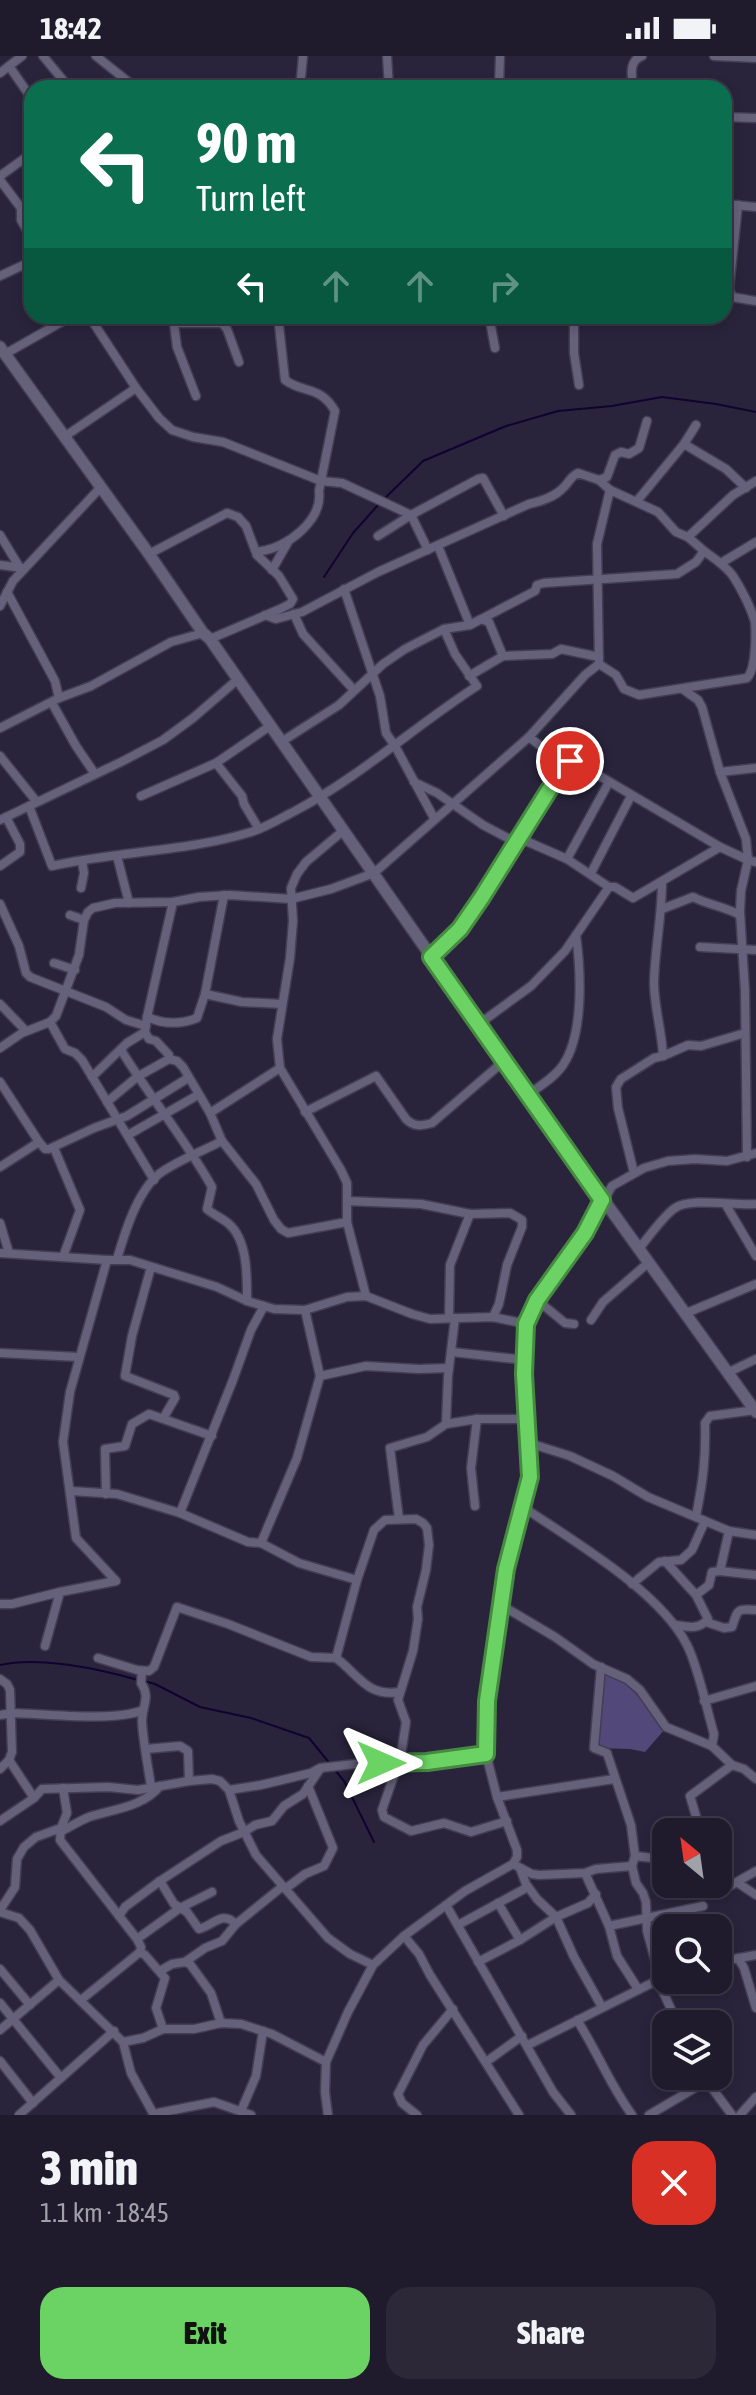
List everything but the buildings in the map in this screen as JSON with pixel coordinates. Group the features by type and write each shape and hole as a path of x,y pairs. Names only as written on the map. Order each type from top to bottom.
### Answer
{"main road":[{"path":"3,351 321,797 602,1200 756,1411"}],"street":[{"path":"0,73 22,56"},
{"path":"43,56 63,80"},
{"path":"96,56 126,80"},
{"path":"301,80 303,56"},
{"path":"387,56 388,80"},
{"path":"499,80 500,56"},
{"path":"633,80 632,63 642,56"},
{"path":"714,56 756,58"},
{"path":"9,66 24,88"},
{"path":"732,117 756,118"},
{"path":"24,159 0,178 21,208 24,225"},
{"path":"732,205 756,207"},
{"path":"732,261 738,205"},
{"path":"0,276 24,265"},
{"path":"732,297 756,301"},
{"path":"3,351 56,324"},
{"path":"94,324 136,388 172,430 223,442 321,481 342,483 411,515 428,550"},
{"path":"174,324 174,338 196,396"},
{"path":"223,324 239,362"},
{"path":"257,555 259,551 276,548 307,526 320,500 335,411 327,398 285,380 279,324"},
{"path":"490,324 495,348"},
{"path":"574,324 579,385"},
{"path":"64,437 136,388"},
{"path":"599,480 607,477 615,455 621,452 629,454 639,448 647,421"},
{"path":"637,501 696,425"},
{"path":"684,444 726,469 746,488"},
{"path":"265,615 276,619 302,612 428,550 529,504 547,499 562,490 578,473 599,480 610,490 658,512 676,532 688,537 721,563 734,577 756,624 755,659 751,675 684,690 639,695 630,693 599,660 561,649 552,654 503,656 469,676"},
{"path":"378,536 411,515 483,478 504,516"},
{"path":"688,537 715,511 756,481"},
{"path":"95,774 76,746 56,700 55,681 3,597 23,568 101,487"},
{"path":"0,1048 56,1016 75,970 88,912 100,905 173,902 224,895 291,899 331,889 374,873 529,737 599,660 597,544 610,490"},
{"path":"0,728 91,686 171,642 207,636 252,622 290,604 293,599 279,576 257,555 246,526 238,517 227,513 149,554"},
{"path":"0,535 23,568"},
{"path":"272,570 290,538"},
{"path":"721,563 756,542"},
{"path":"438,546 470,625"},
{"path":"281,742 339,705 353,689 405,649 444,629 470,625 535,591 537,585 677,574 696,562 704,551"},
{"path":"0,565 23,568"},
{"path":"344,589 380,696 386,733 434,818"},
{"path":"294,614 303,634 353,689"},
{"path":"470,625 481,619 489,622 503,656"},
{"path":"0,756 32,803 52,866 207,843 259,829 321,797 477,686 455,654 444,629"},
{"path":"0,863 20,852 20,844 3,818 163,740 237,680"},
{"path":"602,2007 556,1917 528,1887 516,1866 517,1850 497,1797 486,1754 487,1701 506,1569 530,1477 526,1324 537,1300 585,1233 612,1186 634,1173 668,1161 727,1161 752,1155 740,915 741,891 752,861 720,772 702,707 684,690"},
{"path":"141,796 216,763 270,726"},
{"path":"529,737 566,766"},
{"path":"431,957 460,929 570,761 720,847 752,861"},
{"path":"216,763 242,796 259,829"},
{"path":"720,772 756,768"},
{"path":"413,781 454,803 483,825 567,859 609,887 615,887 633,898 720,847"},
{"path":"567,859 609,782"},
{"path":"591,873 631,796"},
{"path":"344,830 306,862 291,888 293,921 290,958 277,1039 280,1068 347,1183 347,1222 366,1296"},
{"path":"117,856 129,903"},
{"path":"81,888 84,873 82,861"},
{"path":"662,882 654,985 663,1056"},
{"path":"479,1024 531,986 565,951 609,887"},
{"path":"92,1077 146,1025 158,1021 184,1023 197,1018 205,994 224,895"},
{"path":"662,909 693,897 740,915"},
{"path":"169,1059 156,1041 149,1039 146,1025 173,902"},
{"path":"1,908 30,977 106,1007 126,1020 146,1025"},
{"path":"70,915 84,920"},
{"path":"529,1094 563,1065 574,1038 581,969 576,935"},
{"path":"700,947 756,950"},
{"path":"565,951 578,951"},
{"path":"54,963 75,970"},
{"path":"205,994 242,1002 282,1004"},
{"path":"0,1004 26,1031"},
{"path":"50,1022 65,1049 82,1060 154,1180"},
{"path":"634,1173 618,1108 616,1087 621,1079 654,1058 688,1045 701,1046 746,1036 756,1038"},
{"path":"121,1050 194,1155 212,1187 207,1209 229,1225 242,1244 247,1301"},
{"path":"107,1102 137,1077 169,1059 177,1061 210,1113 222,1141 256,1184 281,1229 288,1233 347,1222"},
{"path":"305,1112 376,1076 406,1119 411,1124 421,1126 432,1123 504,1061"},
{"path":"210,1113 280,1068"},
{"path":"0,1082 45,1149 118,1120 188,1078"},
{"path":"128,1135 198,1095"},
{"path":"0,1604 116,1581 76,1538 63,1442 70,1392 112,1260 146,1190 159,1174 222,1141"},
{"path":"0,1167 39,1142"},
{"path":"54,1148 80,1210 63,1257"},
{"path":"347,1201 421,1204 470,1214 510,1213 522,1220 493,1317"},
{"path":"638,1250 675,1208 684,1204 756,1204"},
{"path":"726,1205 756,1256"},
{"path":"446,1424 452,1352 450,1265 470,1214"},
{"path":"0,1223 4,1253 130,1260 217,1287 274,1309 305,1310 347,1297 366,1296 430,1319 493,1317 526,1324"},
{"path":"591,1320 603,1302 648,1263"},
{"path":"151,1267 132,1336 125,1376 174,1395 164,1417"},
{"path":"684,1314 756,1284"},
{"path":"537,1300 565,1323 574,1324"},
{"path":"180,1513 251,1330 264,1306"},
{"path":"261,1543 297,1458 320,1376 305,1310"},
{"path":"452,1352 525,1360"},
{"path":"0,1353 79,1357"},
{"path":"729,1372 756,1359"},
{"path":"320,1376 366,1366 449,1368"},
{"path":"632,1584 655,1564 681,1560 692,1550 700,1518 704,1479 705,1423 710,1416 756,1411"},
{"path":"106,1494 105,1449 125,1446 132,1424 144,1415 164,1417 212,1436"},
{"path":"399,1519 390,1448 427,1437 446,1424 477,1419 527,1419"},
{"path":"475,1506 471,1468 477,1419"},
{"path":"529,1443 570,1456 648,1497 729,1531 756,1535"},
{"path":"71,1491 117,1494 180,1513 238,1538 261,1543 299,1563 357,1580"},
{"path":"523,1507 632,1584 676,1625 689,1648 714,1734 712,1746"},
{"path":"336,1658 374,1530 385,1520 416,1519 423,1523 427,1528 429,1545 426,1570 417,1607 413,1651 398,1700 406,1722 399,1763 382,1810 384,1817 411,1831 444,1823 471,1832 507,1821"},
{"path":"720,1571 729,1531"},
{"path":"665,1561 696,1595 707,1616 700,1627 676,1625"},
{"path":"696,1595 709,1585 712,1572 756,1575"},
{"path":"45,1646 60,1592"},
{"path":"501,1605 601,1667 627,1679 640,1690 666,1727 712,1746 732,1765 744,1769 756,1779"},
{"path":"98,1658 149,1671 154,1667 177,1607 311,1657 336,1658 371,1690 386,1694 399,1692"},
{"path":"706,1622 724,1628 732,1627 741,1608 756,1610"},
{"path":"601,1667 594,1748 607,1753 631,1825 636,1883 643,1893 652,1948"},
{"path":"0,1715 115,1716 139,1712 147,1699 141,1683 142,1671"},
{"path":"0,1679 10,1690 12,1713 12,1752 0,1769"},
{"path":"704,1701 756,1686"},
{"path":"139,1712 156,1786 152,1796 36,1837 24,1847 17,1859 15,1887 2,1915 19,1918 30,1930 59,1980 123,2042 131,2073 154,2114 214,2102 251,2115"},
{"path":"146,1749 185,1748 188,1751 189,1781"},
{"path":"229,1790 311,1773 320,1768 364,1763 427,1762 486,1754"},
{"path":"9,1760 34,1798"},
{"path":"697,1818 690,1796 732,1765"},
{"path":"119,1916 125,1907 160,1881 221,1841 255,1825 272,1821 284,1806 303,1794 320,1768"},
{"path":"497,1797 614,1779"},
{"path":"0,1821 42,1789 108,1787 138,1790 189,1781 220,1781 229,1790 256,1855 328,1938 350,1954 373,1965"},
{"path":"160,1971 172,1964 185,1962 222,1941 236,1924 284,1887 324,1866 329,1860 333,1848 308,1786"},
{"path":"63,1788 67,1813 60,1830 60,1840 141,1947 140,1952 81,2000"},
{"path":"516,1866 532,1874 585,1873 652,1858"},
{"path":"328,2115 326,2062 373,1965 404,1936 465,1891 516,1866"},
{"path":"732,1886 756,1871"},
{"path":"585,1873 609,1926 617,1956 638,1989"},
{"path":"160,1881 174,1904 187,1912 199,1929 220,1917 231,1919 236,1924"},
{"path":"738,1883 756,1895"},
{"path":"458,1925 528,1887"},
{"path":"137,1939 180,1908 212,1892"},
{"path":"478,1962 556,1917 588,1903 596,1894"},
{"path":"498,1903 520,1940"},
{"path":"446,1905 553,2092 571,2115"},
{"path":"609,1926 703,1906"},
{"path":"404,1936 419,1954 519,2115"},
{"path":"140,1952 166,1981 156,2008 163,2029"},
{"path":"732,1959 756,1955"},
{"path":"738,1958 756,2008"},
{"path":"185,1962 190,1964 211,1993 221,2023"},
{"path":"0,1969 30,2005"},
{"path":"0,2030 59,1980"},
{"path":"528,2045 652,1982"},
{"path":"0,2003 61,2078"},
{"path":"417,2115 402,2103 398,2094 423,2045 453,2009"},
{"path":"577,2020 617,2094 632,2115"},
{"path":"123,2042 163,2029 241,2024 263,2031 326,2062"},
{"path":"0,2061 27,2111 114,2031"},
{"path":"241,2111 256,2076 263,2031"},
{"path":"486,2062 522,2036"},
{"path":"649,2115 687,2090"},
{"path":"713,2090 732,2115"},
{"path":"740,2115 756,2097"},
{"path":"212,2115 214,2102"}],"shaded area":[{"path":"603,1671 626,1682 665,1729 645,1752 595,1748"}],"waterway":[{"path":"383,500 423,461 506,426 558,411 662,397 756,412"},
{"path":"324,577 353,533 378,505"},
{"path":"0,1665 51,1663 138,1680"},
{"path":"144,1681 200,1707 251,1718 309,1738 331,1765"},
{"path":"335,1770 344,1781 374,1842"}],"route":[{"path":"381,1763 427,1762 486,1754 487,1701 506,1569 530,1477 524,1374 526,1324 537,1300 585,1233 602,1200 431,957 460,929 570,761"}]}
